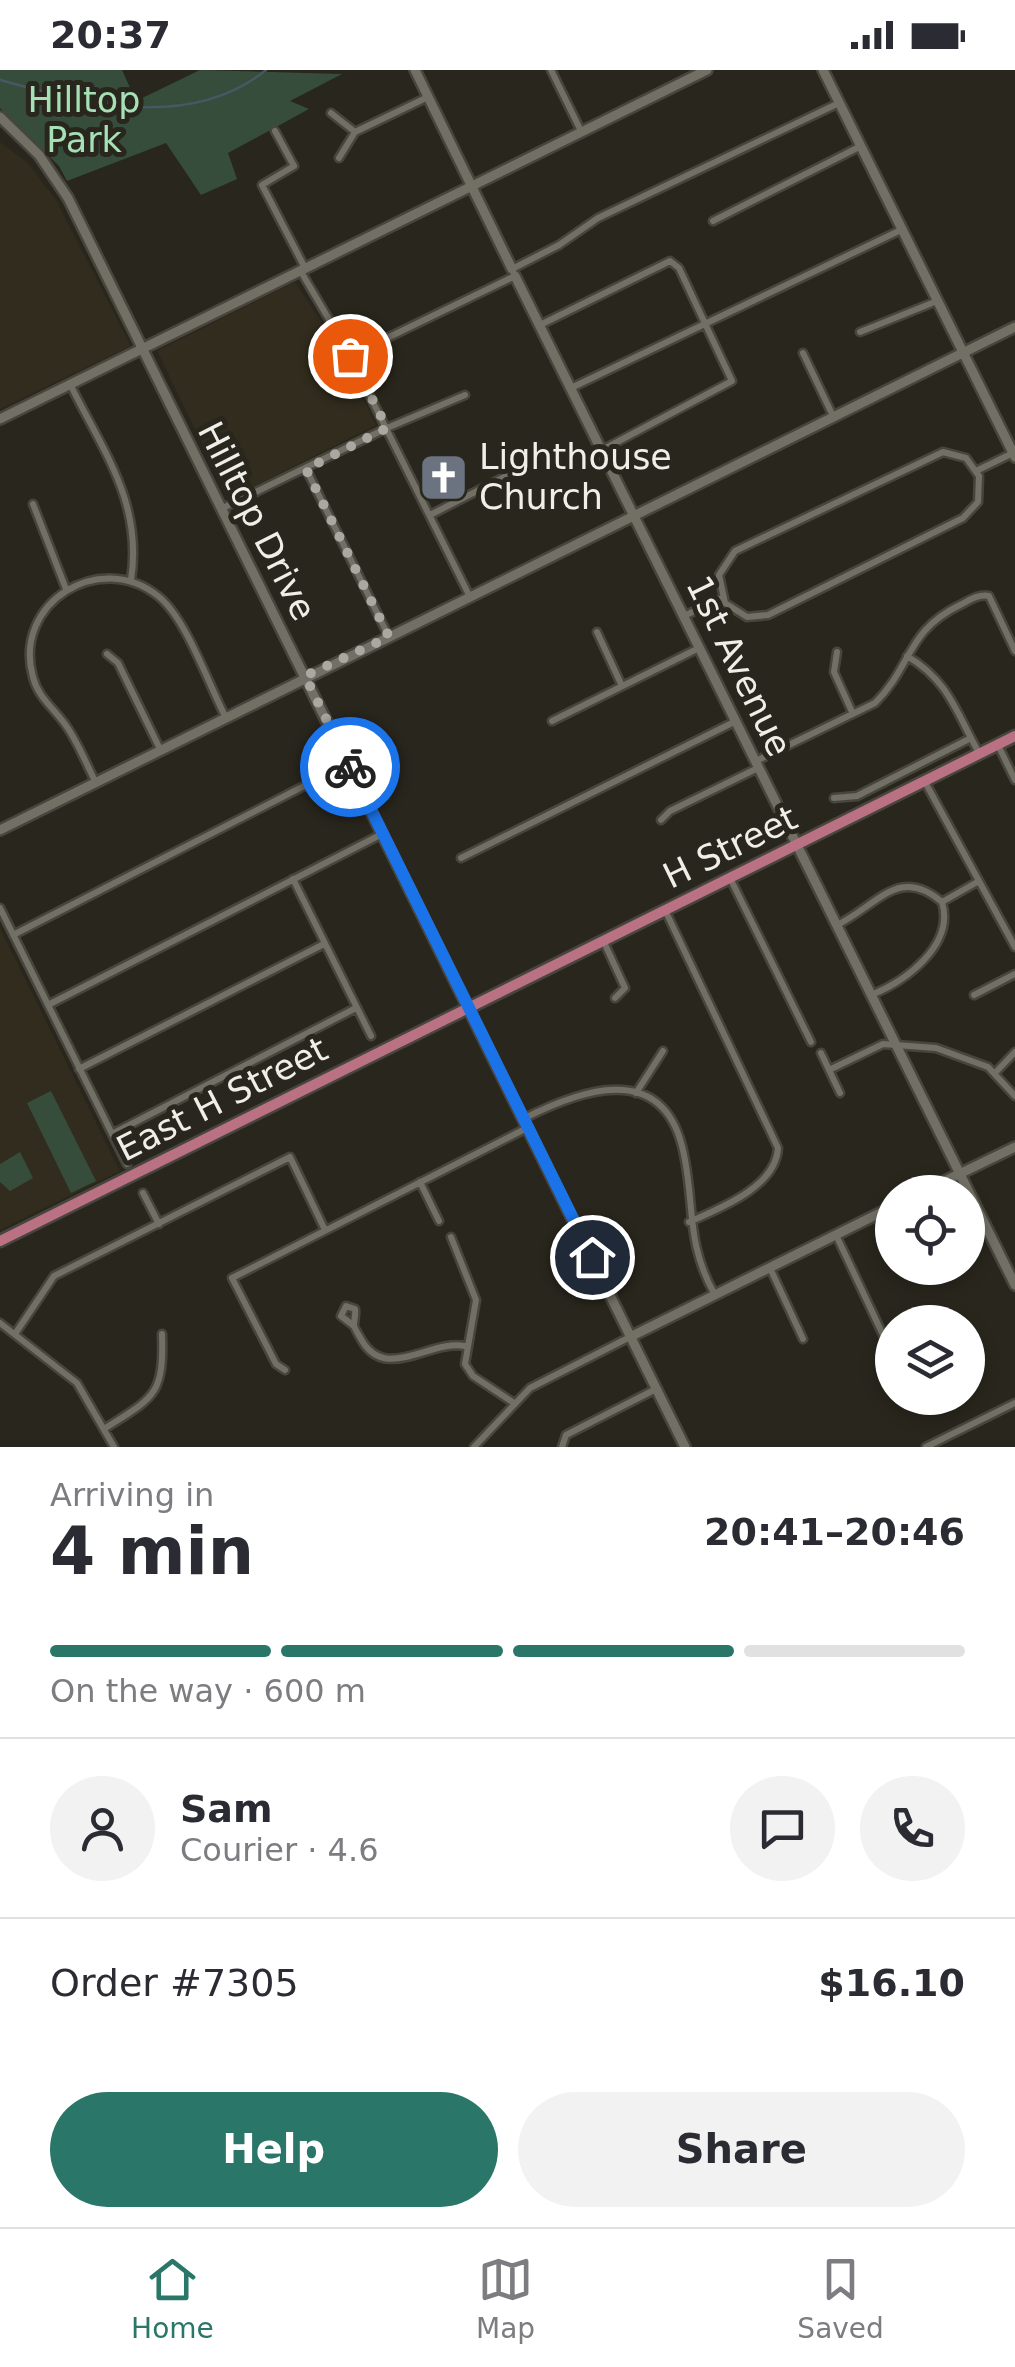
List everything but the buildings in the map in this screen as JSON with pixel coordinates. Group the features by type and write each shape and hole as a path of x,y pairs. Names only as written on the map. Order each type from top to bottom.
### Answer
{"main road":[{"name":"H Street","path":"468,1006 1015,736"},
{"name":"East H Street","path":"0,1241 468,1006"}],"street":[{"name":"1st Avenue","path":"415,70 1015,1285"},
{"path":"551,70 581,131"},
{"path":"0,418 690,74 707,70"},
{"path":"823,70 1014,455 978,470"},
{"path":"340,158 355,132 428,97"},
{"path":"350,356 513,272 598,218 839,103"},
{"path":"331,114 355,132"},
{"name":"Hilltop Drive","path":"0,117 55,175 684,1447"},
{"path":"276,131 294,166 262,185 470,596"},
{"path":"713,220 860,146"},
{"path":"571,388 903,230"},
{"path":"540,326 660,265 675,262 732,381 722,390 602,450"},
{"path":"860,332 938,301"},
{"path":"0,830 1015,327"},
{"path":"803,353 833,416"},
{"path":"70,384 131,510 136,542 131,580"},
{"path":"220,510 387,428 465,396"},
{"path":"931,454 956,454 978,470 979,496 963,518 768,615 742,616 722,598 720,570 735,550 931,454"},
{"path":"430,514 524,467"},
{"path":"306,469 389,637"},
{"path":"33,504 66,589"},
{"path":"96,781 68,728 40,694 30,667 36,624 66,589 94,578 131,580 154,593 171,610 225,716"},
{"path":"661,820 670,811 853,714 890,689 934,618 976,597 989,596 1015,651"},
{"path":"684,616 722,598"},
{"path":"597,632 622,686"},
{"path":"552,721 700,648"},
{"path":"838,652 834,672 853,714"},
{"path":"108,654 118,663 160,749"},
{"path":"907,656 934,672 979,754"},
{"path":"461,858 736,721"},
{"path":"834,798 856,796 971,738"},
{"path":"998,744 1015,780"},
{"path":"13,935 348,763"},
{"path":"924,782 1015,946"},
{"path":"48,1005 383,834"},
{"path":"293,878 371,1036"},
{"path":"730,878 810,1042"},
{"path":"942,902 980,881"},
{"path":"837,924 902,886 924,888 942,902 946,920 938,944 907,974 871,995"},
{"path":"0,908 127,1164"},
{"path":"666,910 778,1148 772,1168 736,1201 690,1222"},
{"path":"603,940 624,980 624,988 615,998"},
{"path":"80,1069 324,944"},
{"path":"974,996 1015,974"},
{"path":"112,1134 356,1008"},
{"path":"828,1070 883,1044 953,1051 996,1072 1015,1096"},
{"path":"636,1093 664,1050"},
{"path":"996,1072 1015,1052"},
{"path":"821,1053 840,1093"},
{"path":"285,1370 276,1364 232,1278 595,1089 636,1093 664,1112 680,1140 699,1262 715,1295"},
{"path":"960,1174 1015,1146"},
{"path":"16,1334 54,1276 290,1158 325,1230"},
{"path":"420,1182 439,1221"},
{"path":"142,1193 159,1224"},
{"path":"474,1447 497,1428 530,1388 875,1216"},
{"path":"836,1235 875,1318"},
{"path":"452,1237 476,1300 464,1357 470,1372 514,1403"},
{"path":"770,1268 804,1339"},
{"path":"0,1323 74,1381 114,1447"},
{"path":"354,1326 369,1352 390,1360 438,1344 465,1346"},
{"path":"104,1429 140,1406 158,1388 163,1375 162,1334"},
{"path":"562,1447 566,1435 656,1389"},
{"path":"926,1447 1015,1402"}],"shaded area":[{"path":"0,142 28,163 56,200 131,346 0,409"},
{"path":"295,282 337,345 376,425 229,499 157,351"},
{"path":"0,928 120,1171 0,1230"}],"green space":[{"name":"Hilltop Park","path":"0,70 122,70 136,101 200,70 342,74 290,101 309,109 228,153 237,179 201,195 166,143 67,181 59,166 0,108"},
{"path":"51,1091 96,1181 71,1193 27,1103"},
{"path":"20,1152 33,1178 10,1191 0,1182 0,1164"}],"waterway":[{"path":"0,80 102,103 171,106 204,101 236,89 266,70"},
{"path":"58,117 76,102"}],"way so far":[{"path":"350,356 387,428 306,469 389,637 305,676 350,767"}],"place":[{"name":"Lighthouse Church","path":"444,477"}],"route":[{"path":"350,767 592,1257"}]}
